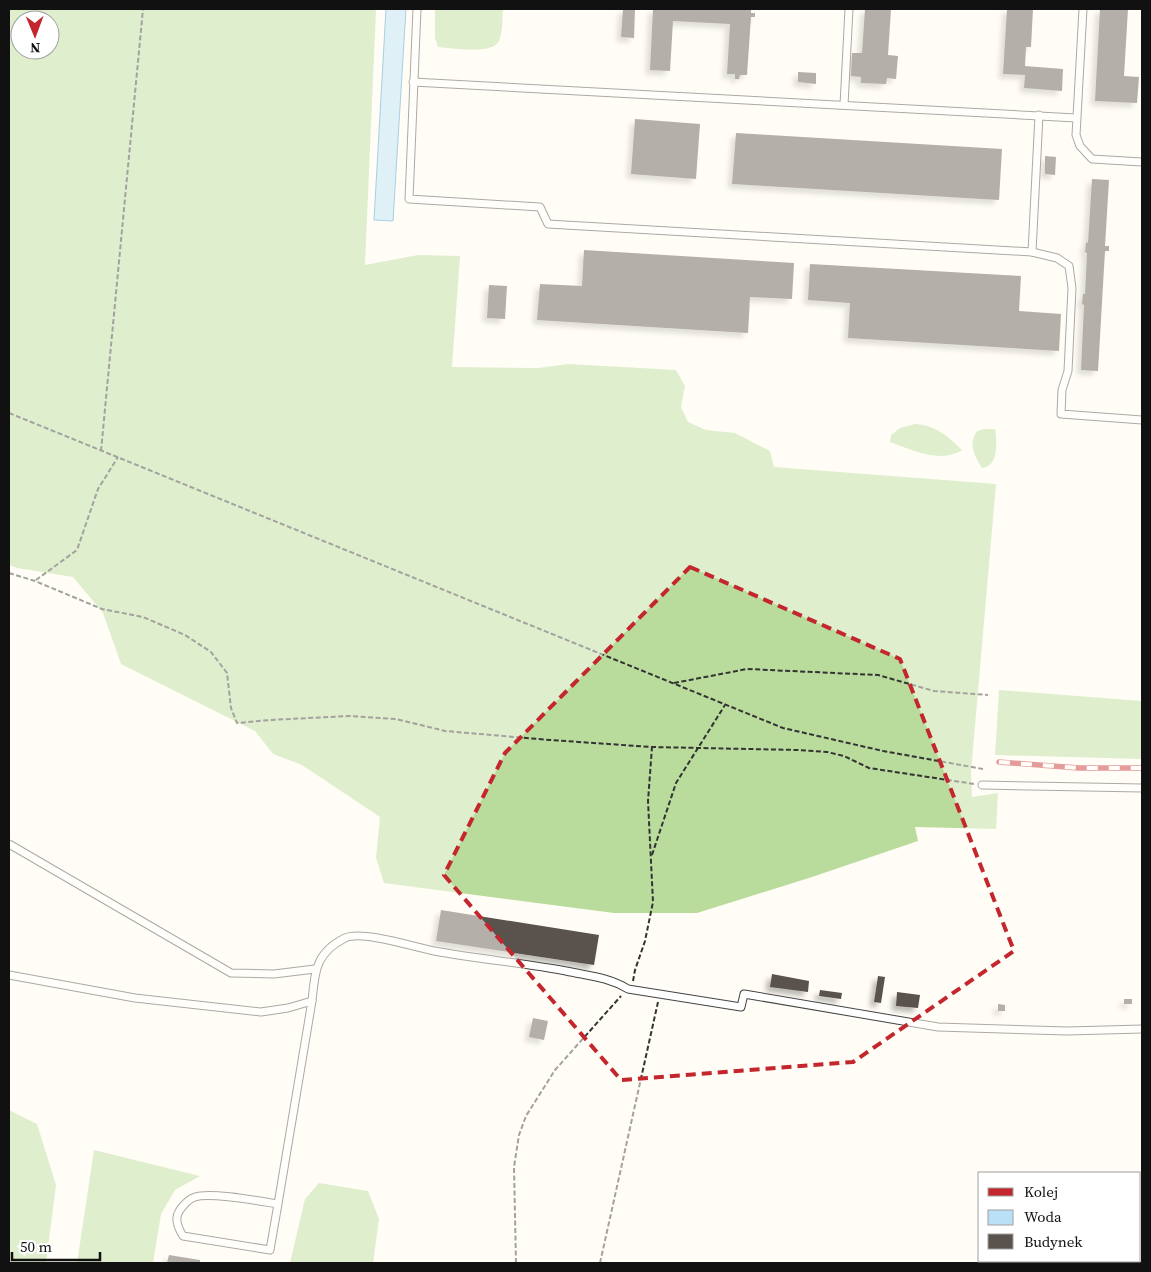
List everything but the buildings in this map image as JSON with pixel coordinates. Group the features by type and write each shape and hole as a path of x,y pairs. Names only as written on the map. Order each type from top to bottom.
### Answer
{"lane":[{"path":"417,9 409,199 540,206 548,224 1032,252 1057,258 1069,266 1072,288 1068,371 1062,390 1061,414 1142,420"},
{"path":"844,105 849,9"},
{"path":"1083,9 1076,118 1076,135 1080,146 1092,159 1142,162"},
{"path":"413,82 1076,118"},
{"path":"1032,252 1039,115"},
{"path":"982,785 1142,788"},
{"path":"9,844 231,973 274,974 315,969"},
{"path":"278,1204 211,1196 194,1197 183,1206 177,1217 183,1236 270,1250 278,1204 312,1002 315,969 328,949 347,937 369,937 434,951 542,967 614,980 630,989 741,1007 744,994 938,1027 1067,1030 1142,1029"},
{"path":"9,975 136,998 261,1012 312,1002"}],"path":[{"path":"101,450 143,9"},
{"path":"9,413 783,728 983,769"},
{"path":"35,581 77,550 98,489 118,458"},
{"path":"9,573 35,581 102,609 143,616 185,636 211,652 227,673 231,708 237,723 349,716 396,719 445,731 652,747 826,752 844,756 869,768 982,785"},
{"path":"674,683 747,669 878,675 934,691 988,695"},
{"path":"652,858 676,783 725,705"},
{"path":"516,1263 514,1167 519,1135 526,1116 554,1070 630,989 645,941 653,902 648,801 652,747"},
{"path":"600,1263 660,994"}],"highlighted area":[{"path":"690,567 900,659 1014,951 853,1062 621,1080 444,875 505,753"}],"green space":[{"path":"9,9 376,9 365,265 418,255 460,256 452,367 538,368 568,364 676,370 685,386 681,407 688,422 706,430 735,433 770,451 774,467 996,484 971,772 972,797 998,793 996,829 915,827 918,841 697,913 614,913 384,883 376,858 380,817 302,765 273,754 255,731 121,664 103,613 73,577 9,565"},
{"path":"435,9 503,9 499,41 489,48 480,49 438,47 435,38"},
{"path":"915,424 941,432 962,450 945,456 935,456 917,452 890,442 891,435 900,428"},
{"path":"995,429 996,453 991,463 982,468 973,450 973,441 977,431"},
{"path":"999,690 1142,701 1142,759 995,755"},
{"path":"9,1110 37,1124 56,1185 46,1263 9,1263"},
{"path":"94,1150 200,1176 175,1190 161,1214 153,1263 77,1263"},
{"path":"319,1183 368,1191 379,1219 373,1263 290,1263 305,1199"}],"water":[{"path":"386,9 406,9 393,221 374,220"}],"railway":[{"path":"999,762 1079,768 1142,768"}]}
